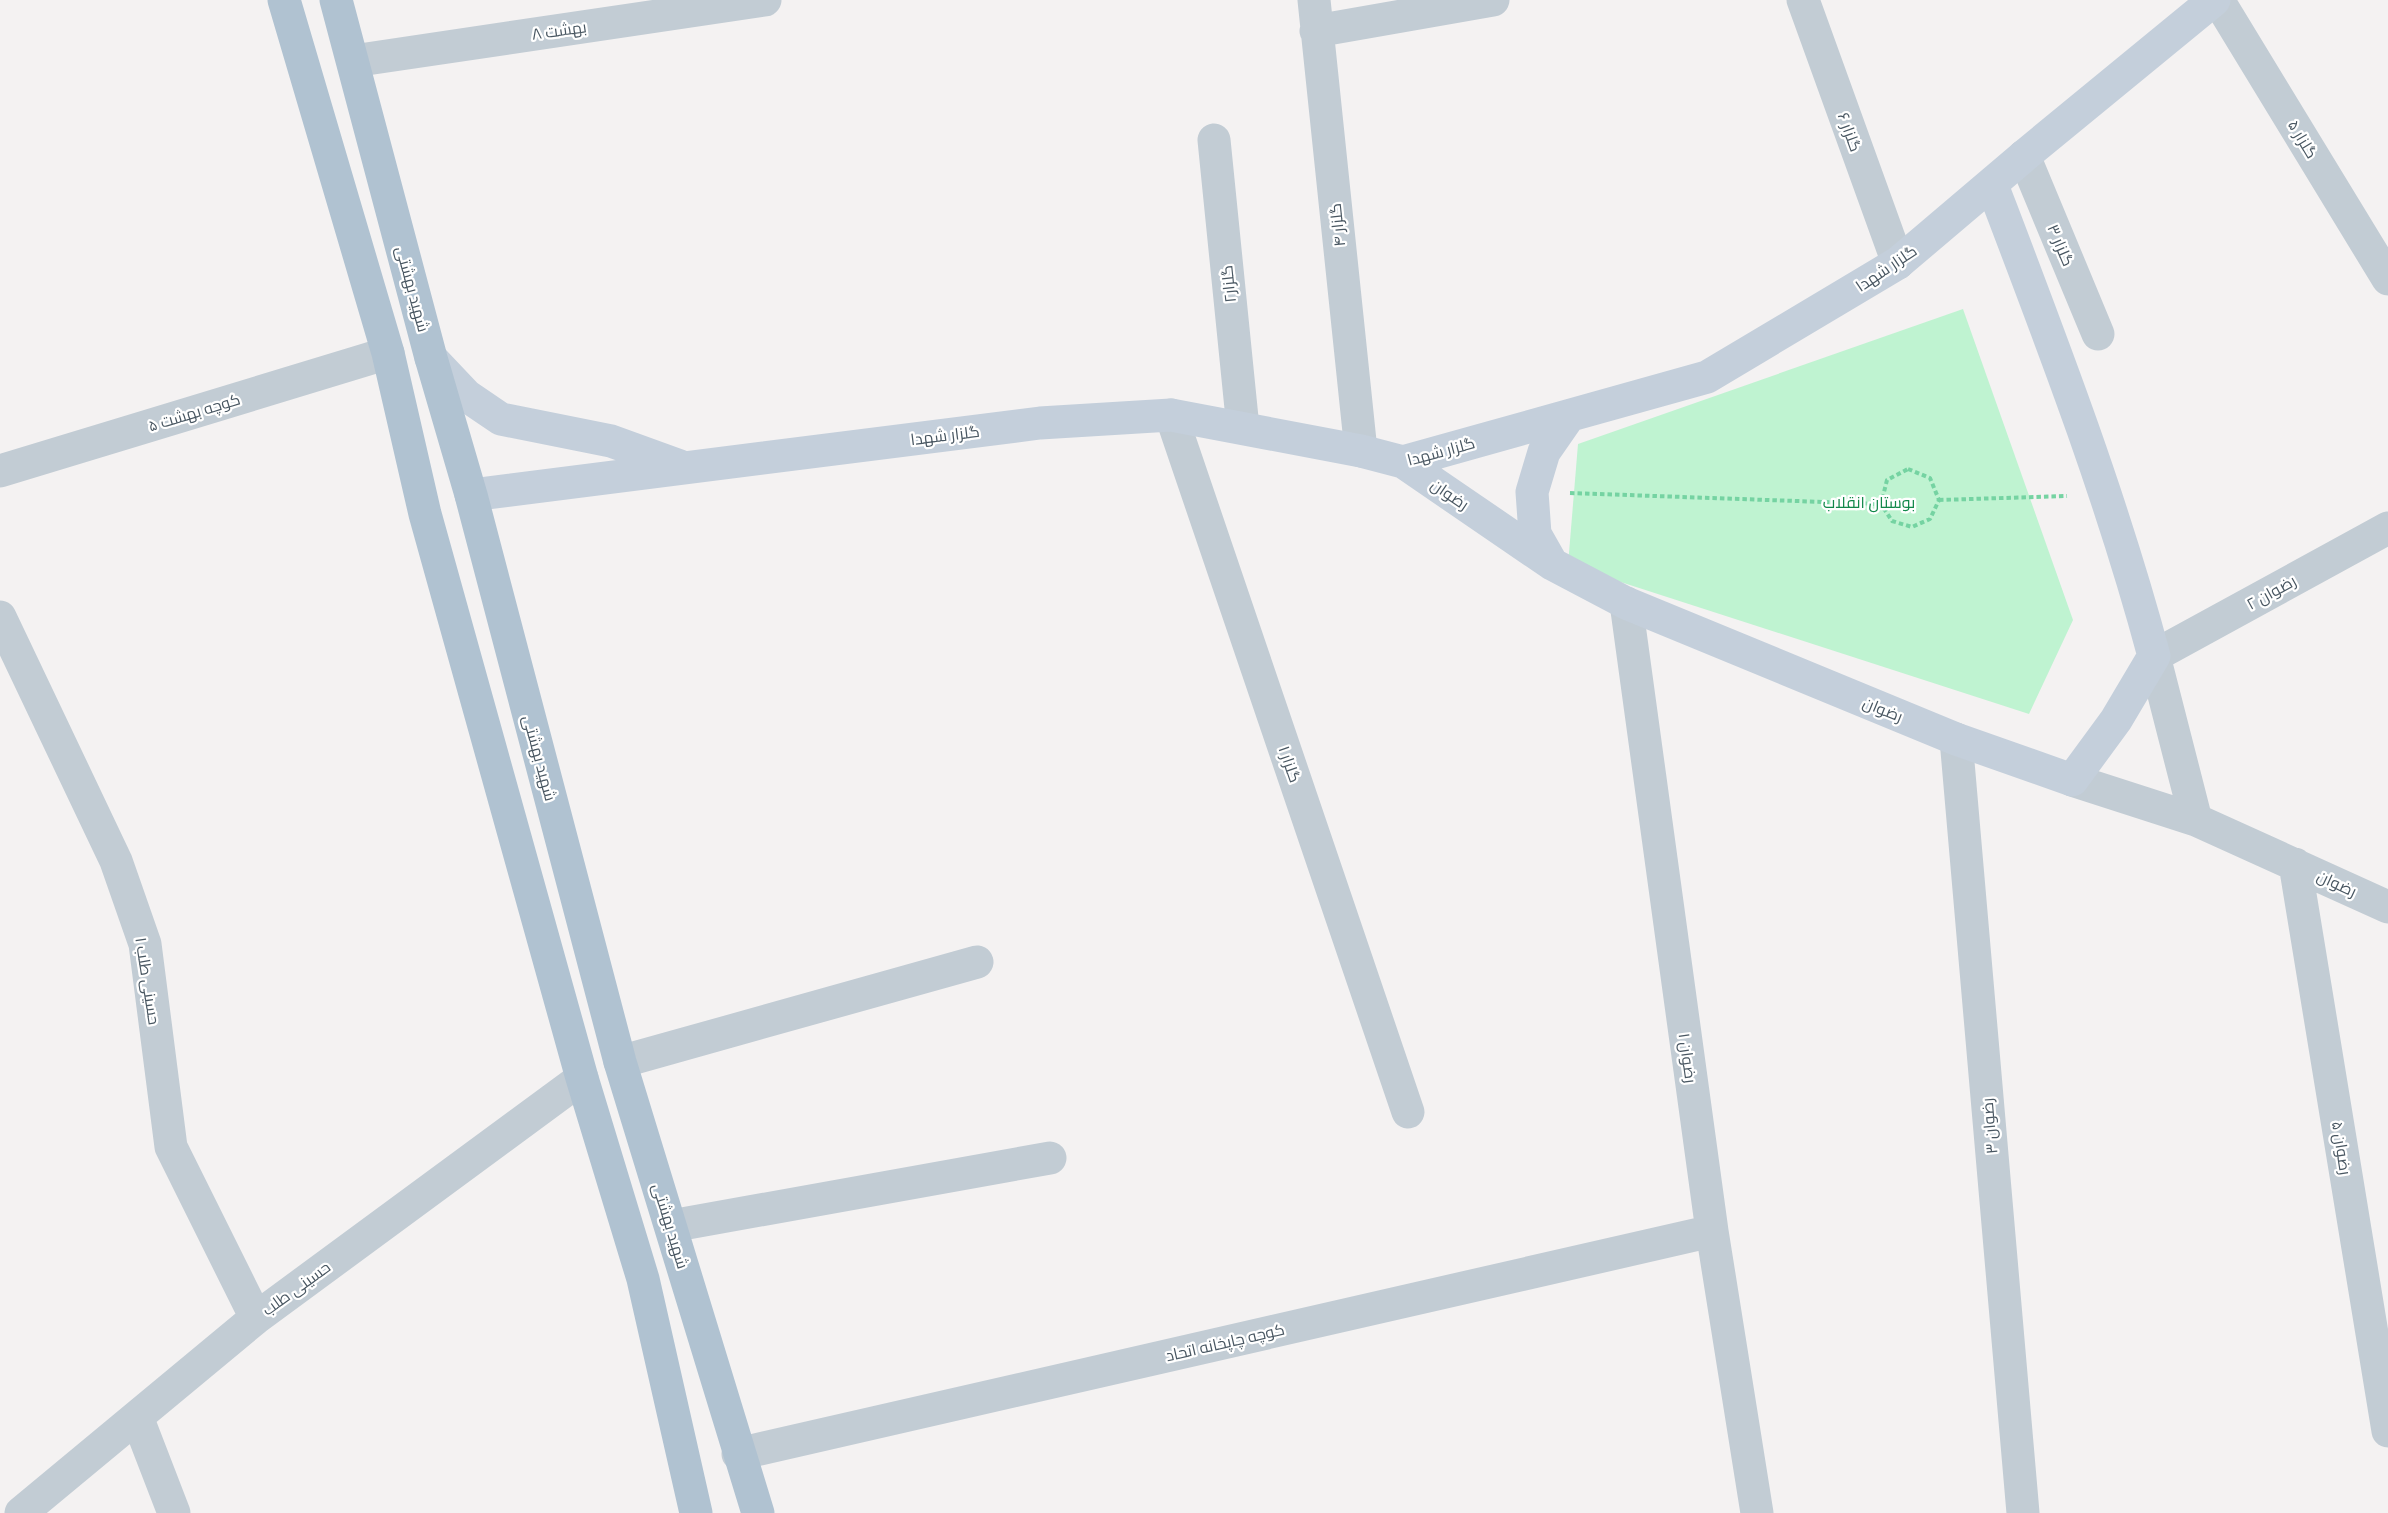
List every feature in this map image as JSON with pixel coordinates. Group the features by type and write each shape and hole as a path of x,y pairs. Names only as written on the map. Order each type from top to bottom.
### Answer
{"main road":[{"path":"284,0 388,353 423,502 582,1078 643,1279 696,1513"},
{"name":"شهید بهشتی","path":"336,0 431,358 471,495 620,1062 738,1454 758,1513"},
{"name":"گلزار شهدا","path":"471,495 1040,423 1171,415 1361,451 1403,462 1707,377 1898,263 2024,156 2216,0"},
{"path":"1992,185 2105,494 2132,573 2154,656 2116,720 2072,780"},
{"path":"431,358 467,396 501,420 611,441 684,467"},
{"path":"1552,564 1535,534 1532,492 1544,452 1569,416"},
{"name":"رضوان","path":"1403,462 1552,564 1626,603 1956,739 2072,780"},
{"path":"423,502 471,495"}],"street":[{"name":"بهشت ۸","path":"353,61 765,0"},
{"path":"1315,15 1493,0"},
{"name":"گلزار ۶","path":"1803,0 1898,263"},
{"name":"گلزار ۵","path":"2216,0 2388,279"},
{"name":"گلزار ۴","path":"1315,15 1361,451"},
{"name":"گلزار۲","path":"1214,140 1243,428"},
{"name":"گلزار ۳","path":"2024,156 2098,334"},
{"name":"کوچه بهشت ۵","path":"0,471 388,353"},
{"name":"گلزار ۱","path":"1171,415 1408,1112"},
{"name":"رضوان ۲","path":"2154,656 2388,528"},
{"name":"رضوان ۱","path":"1626,603 1712,1231 1757,1513"},
{"name":"حسینی طلب ۱","path":"0,617 117,861 145,944 171,1147 256,1318"},
{"path":"2154,656 2196,820"},
{"name":"رضوان ۳","path":"1956,739 2023,1513"},
{"name":"رضوان","path":"2072,780 2196,820 2388,907"},
{"name":"رضوان ۵","path":"2295,864 2388,1431"},
{"path":"620,1062 977,962"},
{"name":"حسینی طلب","path":"21,1513 256,1318 582,1078"},
{"path":"671,1226 1050,1158"},
{"name":"کوچه چاپخانه اتحاد","path":"738,1454 1712,1231"},
{"path":"137,1417 174,1513"}],"path":[{"path":"1908,469 1930,478 1939,500 1930,519 1912,527 1892,521 1881,504 1887,480 1908,469"},
{"path":"1532,492 1881,504"},
{"path":"1939,500 2105,494"}],"green space":[{"name":"بوستان انقلاب","path":"1963,309 2073,620 2029,714 1568,565 1578,444"}]}
